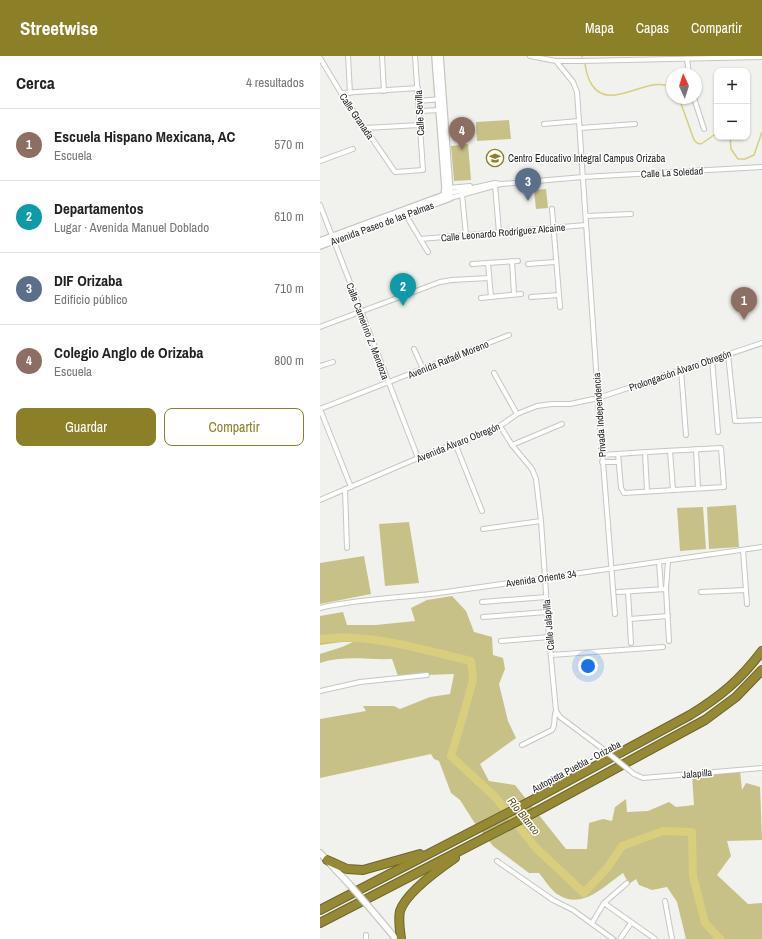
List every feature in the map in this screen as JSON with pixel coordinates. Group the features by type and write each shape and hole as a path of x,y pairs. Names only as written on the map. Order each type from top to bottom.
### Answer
{"highway":[{"name":"Autopista Puebla - Orizaba","path":"320,910 529,802 690,715 715,700 740,677 762,651"},
{"name":"Autopista Puebla - Orizaba","path":"320,923 497,832 705,720 736,697 762,670"},
{"path":"327,860 347,869 363,870 417,855 460,838"},
{"path":"401,939 399,923 400,912 409,896 440,869 473,844"}],"street":[{"path":"348,56 350,93"},
{"path":"382,56 384,90"},
{"name":"Calle Sevilla","path":"395,172 423,170 416,56"},
{"path":"435,56 441,99"},
{"path":"440,56 441,110 447,193"},
{"path":"530,56 556,61 762,57"},
{"name":"Calle Granada","path":"320,58 341,93 395,172"},
{"path":"688,59 689,68"},
{"name":"Privada Independencia","path":"556,61 576,87 614,614"},
{"path":"341,93 418,88"},
{"path":"418,101 441,99"},
{"path":"696,104 704,129"},
{"path":"419,111 441,110"},
{"path":"544,124 579,121"},
{"path":"580,128 635,124"},
{"path":"365,128 420,125"},
{"path":"320,161 353,149"},
{"name":"Calle La Soledad","path":"583,177 762,167"},
{"name":"Avenida Paseo de las Palmas","path":"404,212 447,193 483,185 583,177"},
{"path":"495,184 499,232"},
{"name":"Avenida Paseo de las Palmas","path":"320,246 333,239 404,212 447,193 462,194 495,184"},
{"path":"462,194 466,235"},
{"name":"Calle Camerino Z. Mendoza","path":"320,204 418,458"},
{"path":"552,209 555,262 560,308"},
{"path":"404,212 428,252"},
{"path":"586,216 631,214"},
{"name":"Calle Leonardo Rodríguez Alcaine","path":"420,239 586,225"},
{"name":"Avenida Paseo de las Palmas","path":"320,241 333,239"},
{"path":"472,264 518,260"},
{"path":"512,261 514,294"},
{"path":"528,264 555,262"},
{"path":"488,263 491,297"},
{"path":"320,327 360,311 445,281 489,278"},
{"path":"481,298 521,294"},
{"path":"531,298 559,295"},
{"name":"Avenida Rafaél Moreno","path":"320,409 509,335"},
{"name":"Prolongación Álvaro Obregón","path":"598,398 762,343"},
{"path":"414,349 423,369"},
{"path":"728,354 734,421 762,420"},
{"path":"712,359 718,432"},
{"path":"320,366 333,362"},
{"path":"681,369 686,435"},
{"path":"494,373 517,414"},
{"name":"Avenida Álvaro Obregón","path":"320,500 418,458 500,426 517,414 543,405 570,404 598,398"},
{"path":"320,409 351,487"},
{"path":"512,444 562,424"},
{"name":"Calle Jalapilla","path":"500,426 535,474 541,521 556,711 554,717 554,728 522,745"},
{"path":"455,443 482,511"},
{"path":"602,455 645,452 721,448 724,487 624,493 622,491 618,454"},
{"path":"696,449 698,488"},
{"path":"670,451 673,490"},
{"path":"645,452 647,491"},
{"path":"602,462 618,462"},
{"path":"345,490 347,548"},
{"path":"483,529 541,521"},
{"name":"Avenida Oriente 34","path":"320,608 349,602 444,592 762,547"},
{"path":"743,550 747,604"},
{"path":"664,589 668,561"},
{"path":"659,562 668,616 669,641"},
{"path":"618,592 664,589"},
{"path":"701,592 746,590"},
{"path":"628,592 631,643"},
{"path":"482,602 546,597"},
{"path":"483,617 547,612"},
{"path":"630,619 668,616"},
{"path":"501,641 549,637"},
{"path":"551,655 663,647"},
{"path":"320,691 360,682 427,675"},
{"name":"Jalapilla","path":"556,711 560,717 634,774 643,778 762,768"},
{"path":"320,853 350,885 396,939"},
{"path":"497,861 553,900 573,910 613,939"},
{"path":"592,923 604,904 627,883"},
{"path":"665,902 672,939"},
{"path":"604,904 654,939"},
{"path":"620,939 631,923"}],"shaded area":[{"path":"509,120 511,139 477,141 476,122"},
{"path":"468,144 471,180 454,181 451,146"},
{"path":"546,189 548,208 536,209 534,190"},
{"path":"736,505 739,547 709,549 707,507"},
{"path":"703,507 706,549 680,551 677,508"},
{"path":"409,522 419,583 385,586 379,524"},
{"path":"364,556 371,594 320,604 320,563"},
{"path":"452,596 466,611 474,632 492,637 493,655 503,658 505,669 499,684 508,721 516,738 480,764 489,781 515,785 566,849 587,849 589,823 603,819 612,821 615,807 626,799 627,812 648,811 669,802 676,807 694,805 692,775 740,771 742,790 746,783 760,787 762,840 727,841 731,856 717,875 748,904 762,903 762,939 686,939 677,902 667,887 652,890 639,885 636,879 629,884 623,873 600,890 584,898 575,900 566,899 557,894 539,873 529,873 493,846 474,822 460,800 451,793 439,761 434,759 431,754 320,778 320,719 366,711 363,706 394,706 400,709 430,697 450,694 454,674 398,676 392,659 347,658 320,663 320,654 353,642 320,645 320,616 343,612 347,625 376,625 415,621 411,608 427,600"}],"waterway":[{"path":"585,64 589,80 600,93 609,95 619,94 652,85 666,86"},
{"path":"681,104 694,140 697,143 701,144 714,135"},
{"path":"730,140 731,149 738,159 745,159 754,155 762,132"},
{"name":"Río Blanco","path":"320,639 338,637 376,640 415,647 471,661 473,680 451,756 496,798 536,848 584,893 608,867 622,846 663,831 692,832 693,876 705,923 720,939"}],"place":[{"name":"Colegio Anglo de Orizaba","path":"462,150"},
{"name":"Centro Educativo Integral Campus Orizaba","path":"495,158"},
{"name":"DIF Orizaba","path":"528,201"},
{"name":"Departamentos","path":"403,306"},
{"name":"Escuela Hispano Mexicana, AC","path":"744,320"}]}
